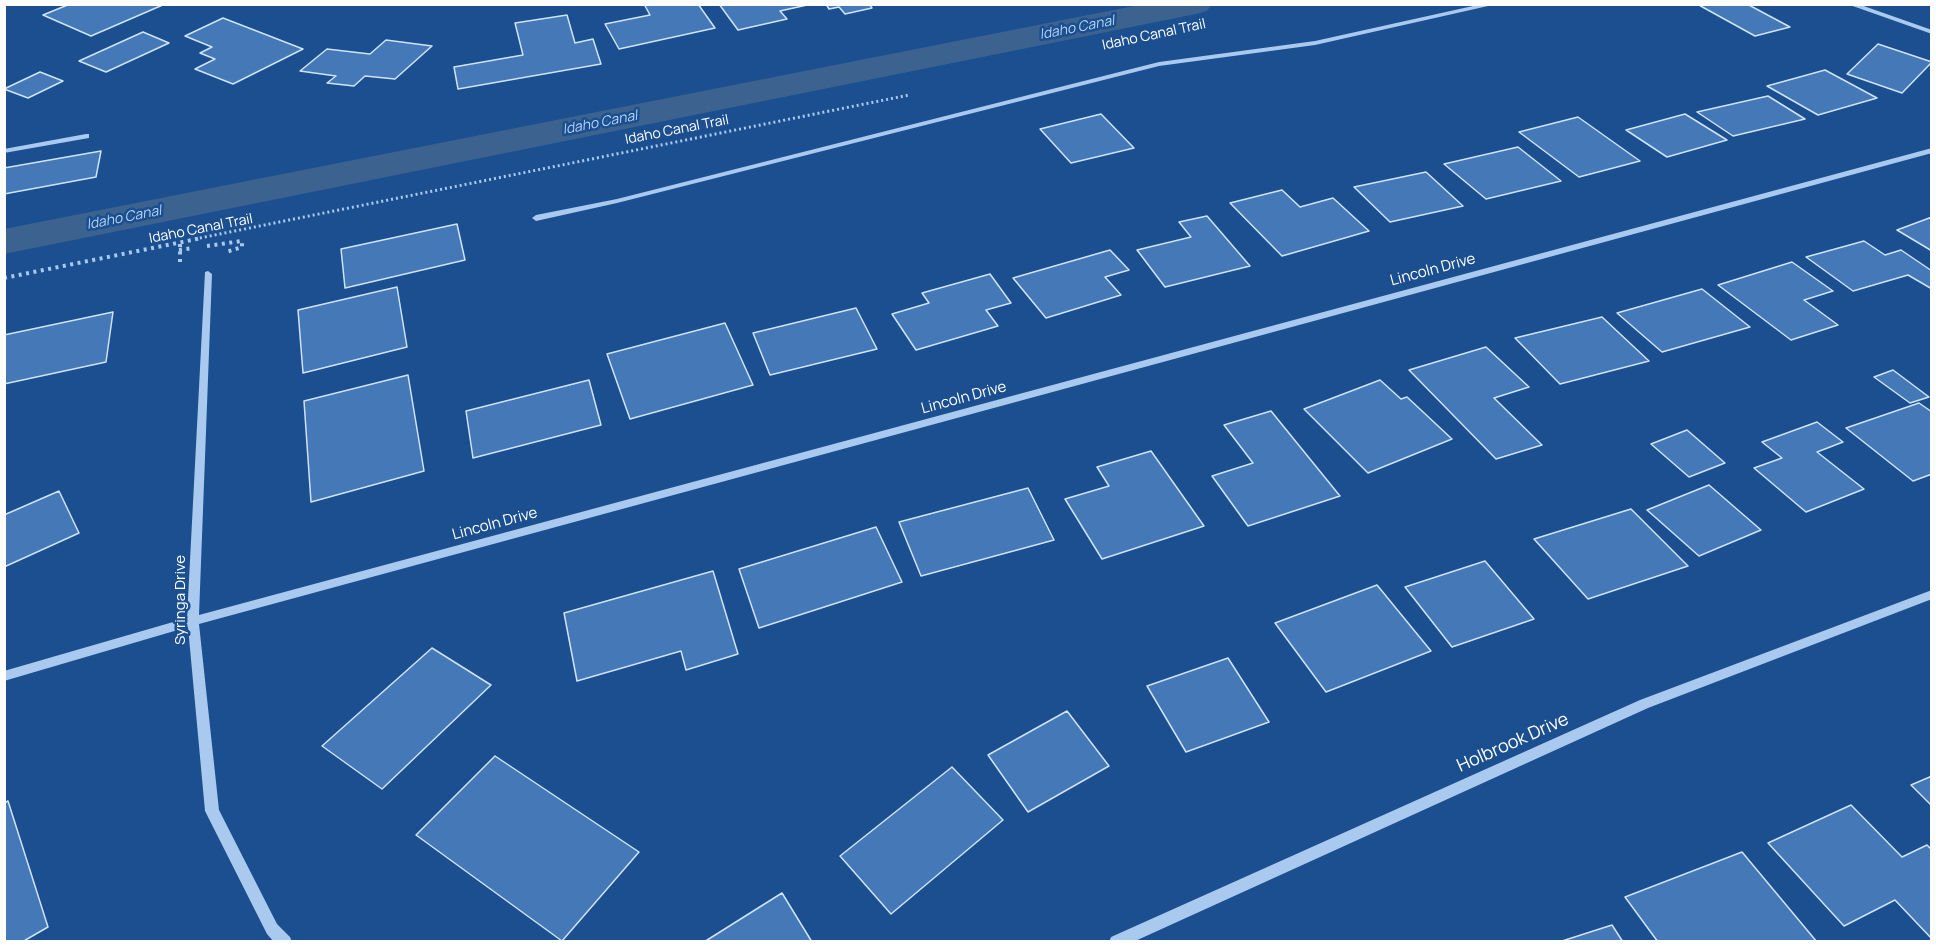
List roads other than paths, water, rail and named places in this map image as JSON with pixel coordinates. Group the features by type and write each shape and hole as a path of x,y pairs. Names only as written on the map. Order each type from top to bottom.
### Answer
{"street":[{"path":"536,218 617,201 1159,64 1315,43 1494,4"},
{"path":"1850,4 1932,32"},
{"path":"4,151 86,136"},
{"name":"Lincoln Drive","path":"4,675 193,621 1932,150"},
{"name":"Syringa Drive","path":"208,274 193,621 212,811 272,929 285,942"},
{"name":"Holbrook Drive","path":"1116,942 1644,704 1932,594"}],"waterway":[{"name":"Idaho Canal","path":"4,242 1196,4"}]}
